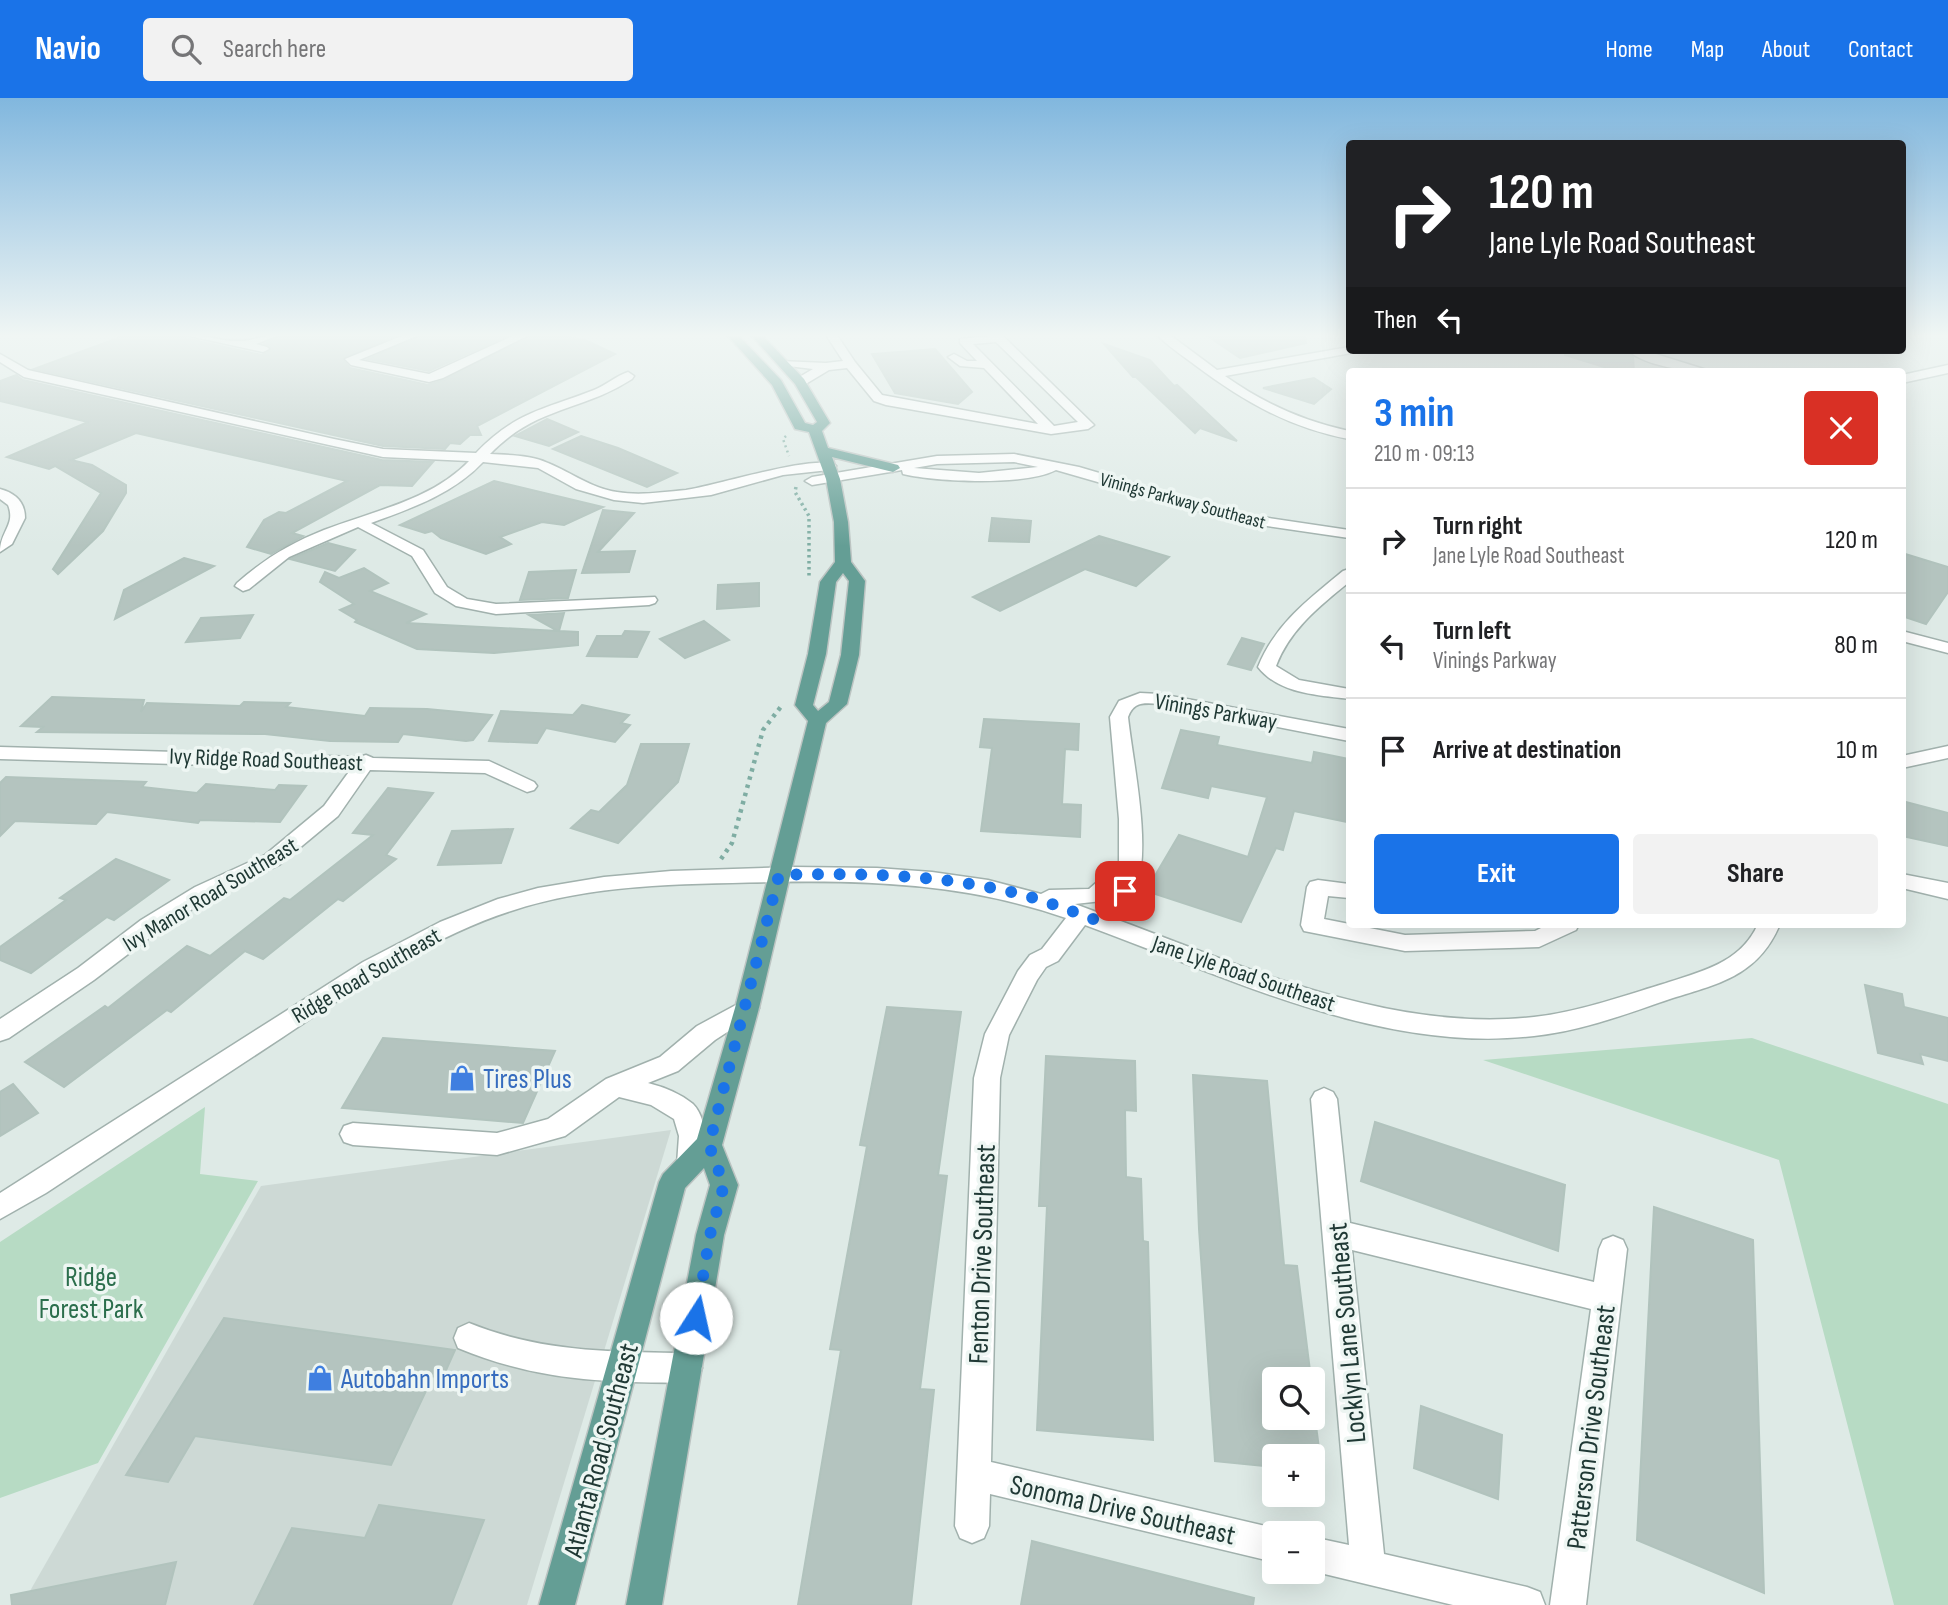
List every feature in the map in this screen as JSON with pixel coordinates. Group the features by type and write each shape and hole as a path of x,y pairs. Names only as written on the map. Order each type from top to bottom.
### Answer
{"main road":[{"name":"Atlanta Road Southeast","path":"790,405 800,425 815,430"},
{"name":"Atlanta Road Southeast","path":"814,405 824,423 815,430"},
{"name":"Atlanta Road Southeast","path":"557,1605 673,1182 699,1155 747,1007 817,721 838,704 850,654 857,581 843,562 841,522 831,472 815,430"},
{"path":"823,451 893,468"},
{"path":"817,721 804,705 817,654 828,582 843,562"},
{"path":"644,1605 710,1235 724,1185 699,1155"}],"street":[{"name":"Vinings Parkway Southeast","path":"167,405 383,453 512,458 542,465 581,486 614,496 668,498 794,476 972,458 1014,458 1060,467 1105,484 1229,521 1346,534"},
{"path":"243,586 258,569 332,530 436,492 464,475 505,431 522,420 559,405"},
{"path":"911,405 1051,430 1088,425 1068,405"},
{"path":"1027,405 1051,430"},
{"path":"1260,405 1297,423 1346,434"},
{"path":"972,458 972,485"},
{"name":"Vinings Parkway Southeast","path":"893,468 972,485 1060,467"},
{"path":"0,494 16,505 20,515 18,526 0,547"},
{"path":"359,522 418,552 441,590 462,603 496,610 649,600"},
{"path":"1346,577 1289,626 1277,644 1268,667 1272,674 1284,681 1346,693"},
{"path":"1906,637 1948,648"},
{"name":"Vinings Parkway","path":"1104,923 1125,891 1128,880 1131,838 1119,717 1121,709 1128,701 1140,697 1160,699 1346,734"},
{"path":"1906,761 1948,752"},
{"name":"Ivy Ridge Road Southeast","path":"0,753 366,761 489,767 527,786"},
{"name":"Ivy Manor Road Southeast","path":"0,1031 86,974 160,919 204,892 272,860 303,837 331,811 366,761"},
{"path":"1034,898 1094,895 1127,868"},
{"name":"Jane Lyle Road Southeast","path":"779,875 839,874 956,882 1034,898 1248,979 1323,1002 1424,1021 1515,1028 1557,1023 1611,1010 1721,973 1751,956 1765,937 1768,928"},
{"name":"Ridge Road Southeast","path":"0,1207 331,993 439,932 506,904 548,893 591,886 779,875"},
{"path":"1906,882 1948,891"},
{"path":"1346,891 1318,887 1312,925 1405,943 1539,939 1560,928"},
{"name":"Fenton Drive Southeast","path":"972,1526 987,1078 997,1034 1022,990 1037,981 1050,965 1050,955 1081,915"},
{"path":"353,1134 497,1144 556,1128 615,1086 669,1064 706,1033 747,1007"},
{"path":"615,1086 658,1096 685,1113 699,1155"},
{"name":"Locklyn Lane Southeast","path":"1324,1099 1368,1567"},
{"path":"1337,1233 1606,1299"},
{"name":"Patterson Drive Southeast","path":"1568,1605 1613,1249"},
{"path":"469,1338 494,1350 552,1362 687,1368"},
{"name":"Sonoma Drive Southeast","path":"973,1474 1262,1542"},
{"path":"1325,1557 1527,1605"}],"path":[{"path":"787,435 783,439 794,476 795,492 809,516 809,577"},
{"path":"716,877 722,853 732,843 763,730 787,695"}],"shaded area":[{"path":"671,1130 527,1605 22,1605 261,1186"}],"green space":[{"path":"1752,1038 1948,1104 1948,1605 1894,1605 1779,1160 1483,1060"},
{"name":"Ridge Forest Park","path":"205,1107 200,1174 258,1181 98,1463 0,1498 0,1242"}],"building":[{"path":"18,405 137,405 382,460 433,462 412,486 380,485 292,533 303,536 271,554 247,547 264,520 279,512 286,513 347,481 136,433 71,460 92,465 126,485 126,493 103,531 58,574 53,569 101,493 55,466 49,469 7,457 88,422"},
{"path":"199,405 517,405 477,426 481,435 470,435 460,444 450,443 445,449 383,446"},
{"path":"1166,405 1199,405 1237,441 1200,428 1195,433"},
{"path":"547,419 578,432 549,446 515,436"},
{"path":"581,436 618,448 677,473 647,487 553,449"},
{"path":"494,481 603,507 564,525 542,522 500,537 511,544 486,554 441,538 432,531 425,533 400,525"},
{"path":"603,510 634,513 598,552 635,551 629,572 582,573"},
{"path":"992,518 1031,521 1029,542 989,541"},
{"path":"1099,536 1169,557 1136,586 1085,569 1000,611 973,597"},
{"path":"328,543 355,550 335,571 290,559"},
{"path":"1906,554 1948,567 1948,592 1926,624 1906,617"},
{"path":"184,558 214,566 115,619 124,590"},
{"path":"364,568 388,583 370,591 426,614 406,623 558,631 529,615 564,613 559,631 578,632 578,645 494,653 417,649 355,622 357,620 340,610 354,604 320,582 325,572 339,578"},
{"path":"576,570 568,598 520,600 529,572"},
{"path":"759,583 759,606 717,609 718,585"},
{"path":"253,615 240,638 186,642 201,618"},
{"path":"704,621 729,640 685,658 660,639"},
{"path":"625,631 649,632 637,657 587,656 597,636 622,636"},
{"path":"1242,638 1264,644 1251,670 1228,664"},
{"path":"52,697 144,700 141,712 147,703 240,706 244,702 290,703 286,707 365,716 370,708 427,709 492,715 473,740 466,741 403,734 398,742 330,741 265,734 37,732 43,727 21,726"},
{"path":"582,705 629,715 621,723 630,725 615,742 546,728 537,743 489,741 501,711 573,715"},
{"path":"984,719 1079,724 1078,750 1065,749 1062,804 1081,805 1080,837 981,831 992,748 980,747"},
{"path":"1181,730 1219,737 1217,745 1312,763 1314,752 1346,758 1346,822 1294,811 1283,850 1276,848 1241,922 1146,891 1179,835 1248,857 1267,797 1211,786 1208,798 1162,788"},
{"path":"641,744 689,744 678,782 618,843 571,828 591,810 599,812 627,785"},
{"path":"6,777 146,782 142,787 197,793 206,784 275,790 279,785 306,786 280,822 200,820 198,823 107,812 96,824 15,821 0,836 0,783"},
{"path":"388,788 433,793 386,855 396,859 343,901 338,899 263,959 245,951 171,1012 167,1010 64,1087 25,1062 105,1006 108,1008 187,946 210,956 284,898 290,900 373,835 353,833"},
{"path":"1906,802 1948,813 1948,846 1906,837"},
{"path":"513,829 501,863 438,865 452,831"},
{"path":"116,859 169,880 114,920 107,917 31,973 0,960 0,947 66,900 60,898"},
{"path":"1865,985 1902,994 1904,1007 1948,1018 1948,1061 1920,1054 1923,1064 1878,1053"},
{"path":"887,1007 961,1012 938,1175 947,1176 920,1389 934,1390 911,1605 798,1605 841,1350 830,1349 867,1146 860,1145"},
{"path":"383,1038 555,1051 523,1123 342,1108"},
{"path":"1046,1056 1135,1061 1136,1111 1125,1110 1126,1177 1141,1179 1143,1241 1148,1242 1153,1440 1037,1430 1047,1206 1039,1206"},
{"path":"1193,1075 1267,1081 1284,1265 1297,1266 1310,1367 1262,1367 1262,1430 1317,1430 1318,1444 1262,1444 1262,1466 1215,1461 1199,1229"},
{"path":"13,1084 38,1113 0,1136 0,1092"},
{"path":"1375,1122 1565,1185 1558,1251 1361,1181"},
{"path":"1654,1207 1753,1240 1764,1593 1637,1540"},
{"path":"224,1318 455,1350 443,1377 433,1376 391,1465 195,1436 168,1482 126,1475"},
{"path":"1421,1406 1502,1435 1498,1499 1414,1468"},
{"path":"379,1505 484,1520 451,1605 254,1605 292,1528 365,1538"},
{"path":"1032,1541 1254,1598 1253,1605 1021,1605"},
{"path":"176,1562 165,1605 12,1605 11,1595"}],"place":[{"name":"Tires Plus","path":"462,1078"},
{"name":"Autobahn Imports","path":"320,1378"}],"route":[{"path":"696,1318 710,1235 724,1185 709,1145 747,1007 779,875 839,874 956,882 1011,892 1104,923 1125,891"}]}
